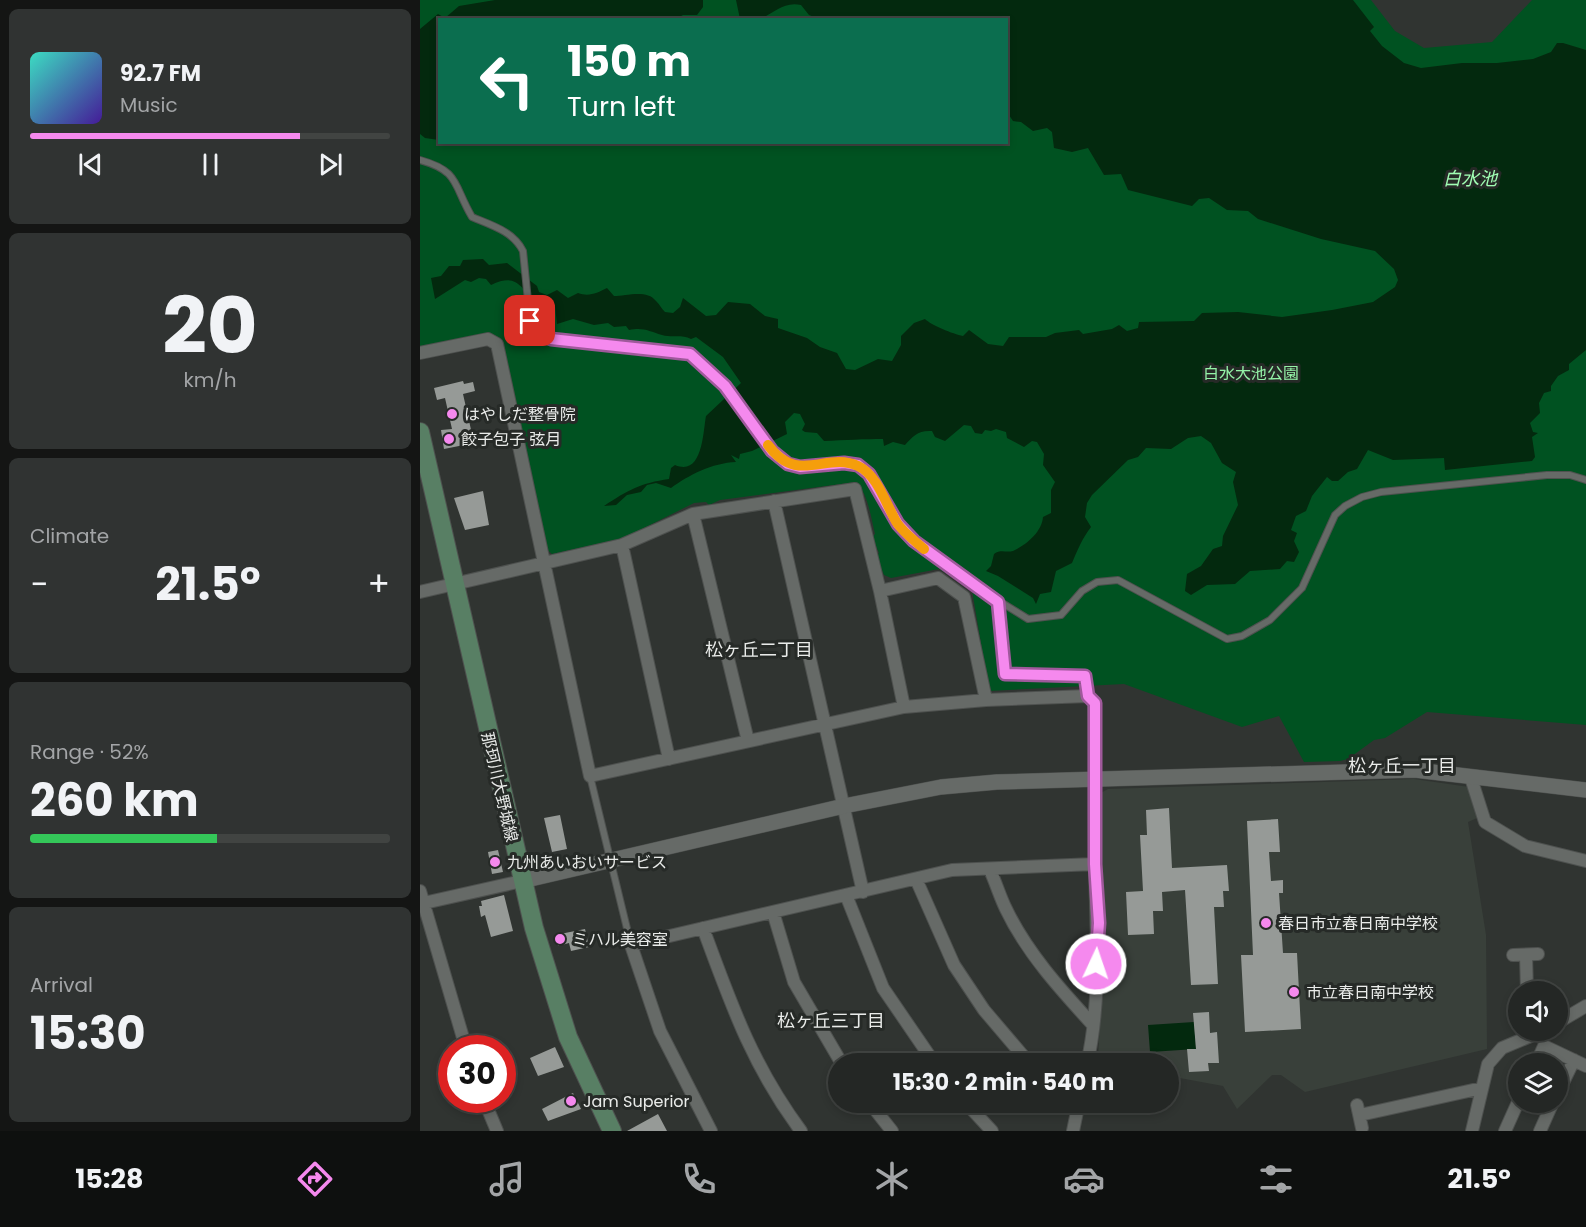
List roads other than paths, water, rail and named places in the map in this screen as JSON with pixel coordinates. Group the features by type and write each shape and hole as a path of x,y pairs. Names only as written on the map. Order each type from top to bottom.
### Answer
{"main road":[{"name":"那珂川大野城線","path":"420,432 522,881 544,968 568,1037 612,1131"}],"street":[{"path":"420,353 488,339 497,344 591,776 904,707 986,700 1088,696 1095,703 1095,864 1099,923 1093,1025 1089,1053"},
{"path":"420,592 622,545 693,514 855,489 880,591 904,707"},
{"path":"774,501 863,892"},
{"path":"693,514 748,741"},
{"path":"622,545 669,759"},
{"path":"880,591 938,578 964,597 986,700"},
{"path":"462,1035 421,900 522,881 844,806 941,787 1415,770 1586,790"},
{"path":"1471,778 1485,822 1525,846 1586,861"},
{"path":"709,1130 660,1031 631,945 952,870 1095,864"},
{"path":"990,870 1005,908 1027,947 1059,988 1093,1025"},
{"path":"916,879 954,965 984,1010 1021,1053"},
{"path":"846,895 883,988 927,1053"},
{"path":"773,912 794,982 836,1053"},
{"path":"703,928 740,1030 776,1097 801,1131"},
{"path":"1526,955 1527,981"},
{"path":"1568,1017 1586,1006"},
{"path":"1472,1131 1488,1064 1502,1048 1515,1041"},
{"path":"1541,1053 1544,1046 1559,1053"},
{"path":"1568,1057 1586,1066"},
{"path":"1568,1072 1574,1060"},
{"path":"1360,1116 1482,1088"},
{"path":"489,1113 497,1131"},
{"path":"877,1113 891,1131"},
{"path":"975,1113 992,1131"},
{"path":"1073,1131 1074,1113"},
{"path":"1505,1131 1513,1113"},
{"path":"1540,1131 1548,1113"}],"lane":[{"path":"420,159 440,166 453,177 472,217 503,230 518,242 523,251 530,321 537,331 551,339 690,354 725,386 772,451 788,464 800,467 844,463 858,465 869,474 898,524 914,541 998,602 1028,619 1039,620 1061,615 1082,591 1097,582 1118,580 1227,639 1242,636 1270,620 1302,588 1335,515 1345,506 1362,497 1381,492 1547,475 1570,475 1586,480"},
{"path":"998,602 1005,674 1085,676 1088,696"},
{"path":"591,776 609,861 631,945"}],"water":[{"path":"495,0 703,0 703,7 697,15 683,15 677,18 445,18 459,6"},
{"name":"白水池","path":"736,0 1353,0 1374,27 1370,31 1382,46 1404,63 1421,68 1533,59 1551,52 1557,43 1586,50 1586,350 1569,364 1569,370 1558,376 1551,386 1551,391 1544,393 1539,403 1540,413 1530,423 1533,432 1538,433 1532,437 1535,457 1532,461 1445,470 1444,458 1393,460 1368,450 1357,469 1348,472 1338,481 1332,481 1327,477 1312,496 1306,511 1296,516 1291,530 1297,533 1294,541 1299,552 1294,562 1287,561 1280,569 1250,571 1235,584 1207,585 1191,595 1185,591 1187,574 1201,566 1213,549 1222,546 1223,536 1238,505 1233,482 1236,472 1222,463 1211,443 1201,436 1188,438 1171,449 1146,448 1138,457 1128,460 1092,495 1087,503 1085,517 1091,527 1072,563 1056,571 1051,592 1040,594 1036,604 1033,598 986,571 991,566 994,554 1013,551 1028,542 1040,528 1043,517 1051,513 1051,490 1055,482 1043,465 1044,454 1037,442 1032,441 1024,447 1007,438 1006,432 996,429 985,430 982,434 975,433 971,426 964,425 945,441 935,437 932,431 927,431 916,434 905,445 893,442 884,446 883,439 824,441 817,433 802,430 805,424 800,414 794,413 785,422 787,434 752,451 740,454 739,459 731,455 736,462 701,470 671,488 656,483 647,485 641,492 627,495 616,505 604,506 635,488 669,479 671,468 675,465 684,467 691,465 696,459 700,451 706,416 741,383 723,357 696,337 691,339 666,336 642,329 629,330 626,326 614,327 608,323 594,325 573,319 557,324 555,306 549,303 537,304 517,283 512,281 507,280 491,285 486,279 479,278 471,282 465,280 435,299 431,278 441,276 449,266 460,266 463,260 483,259 489,265 507,263 537,286 539,292 547,295 557,290 568,298 578,293 596,293 607,288 614,296 647,295 652,297 665,312 673,313 680,307 683,298 706,316 716,315 728,302 750,304 765,316 778,319 778,328 807,338 820,347 837,353 846,369 855,370 878,359 892,361 901,345 901,336 914,323 925,319 963,336 969,330 988,344 1003,346 1009,337 1046,337 1055,333 1079,330 1083,334 1112,329 1119,325 1127,331 1138,328 1139,322 1194,321 1202,313 1238,312 1282,317 1332,310 1373,302 1395,287 1398,280 1394,269 1375,251 1321,239 1258,219 1248,211 1227,210 1209,198 1199,199 1192,206 1128,190 1121,174 1104,175 1088,148 1072,152 1054,148 1052,132 1047,128 1033,131 1021,122 1013,121 1008,115 1008,18 817,18 809,15 801,5 795,4 784,6 763,18 740,18"},
{"path":"438,14 445,18 438,18 438,140 425,138 420,134 420,29"},
{"path":"1194,1022 1196,1049 1150,1052 1148,1025"}],"place":[{"name":"はやしだ整骨院","path":"452,414"},
{"name":"餃子包子 弦月","path":"449,439"},
{"name":"九州あいおいサービス","path":"495,862"},
{"name":"春日市立春日南中学校","path":"1266,923"},
{"name":"ミハル美容室","path":"560,939"},
{"name":"市立春日南中学校","path":"1294,992"},
{"name":"Jam Superior","path":"571,1101"}],"district":[{"name":"松ヶ丘二丁目","path":"759,650"},
{"name":"松ヶ丘一丁目","path":"1402,766"},
{"name":"松ヶ丘三丁目","path":"831,1021"}],"park label":[{"name":"白水大池公園","path":"1251,373"}]}
